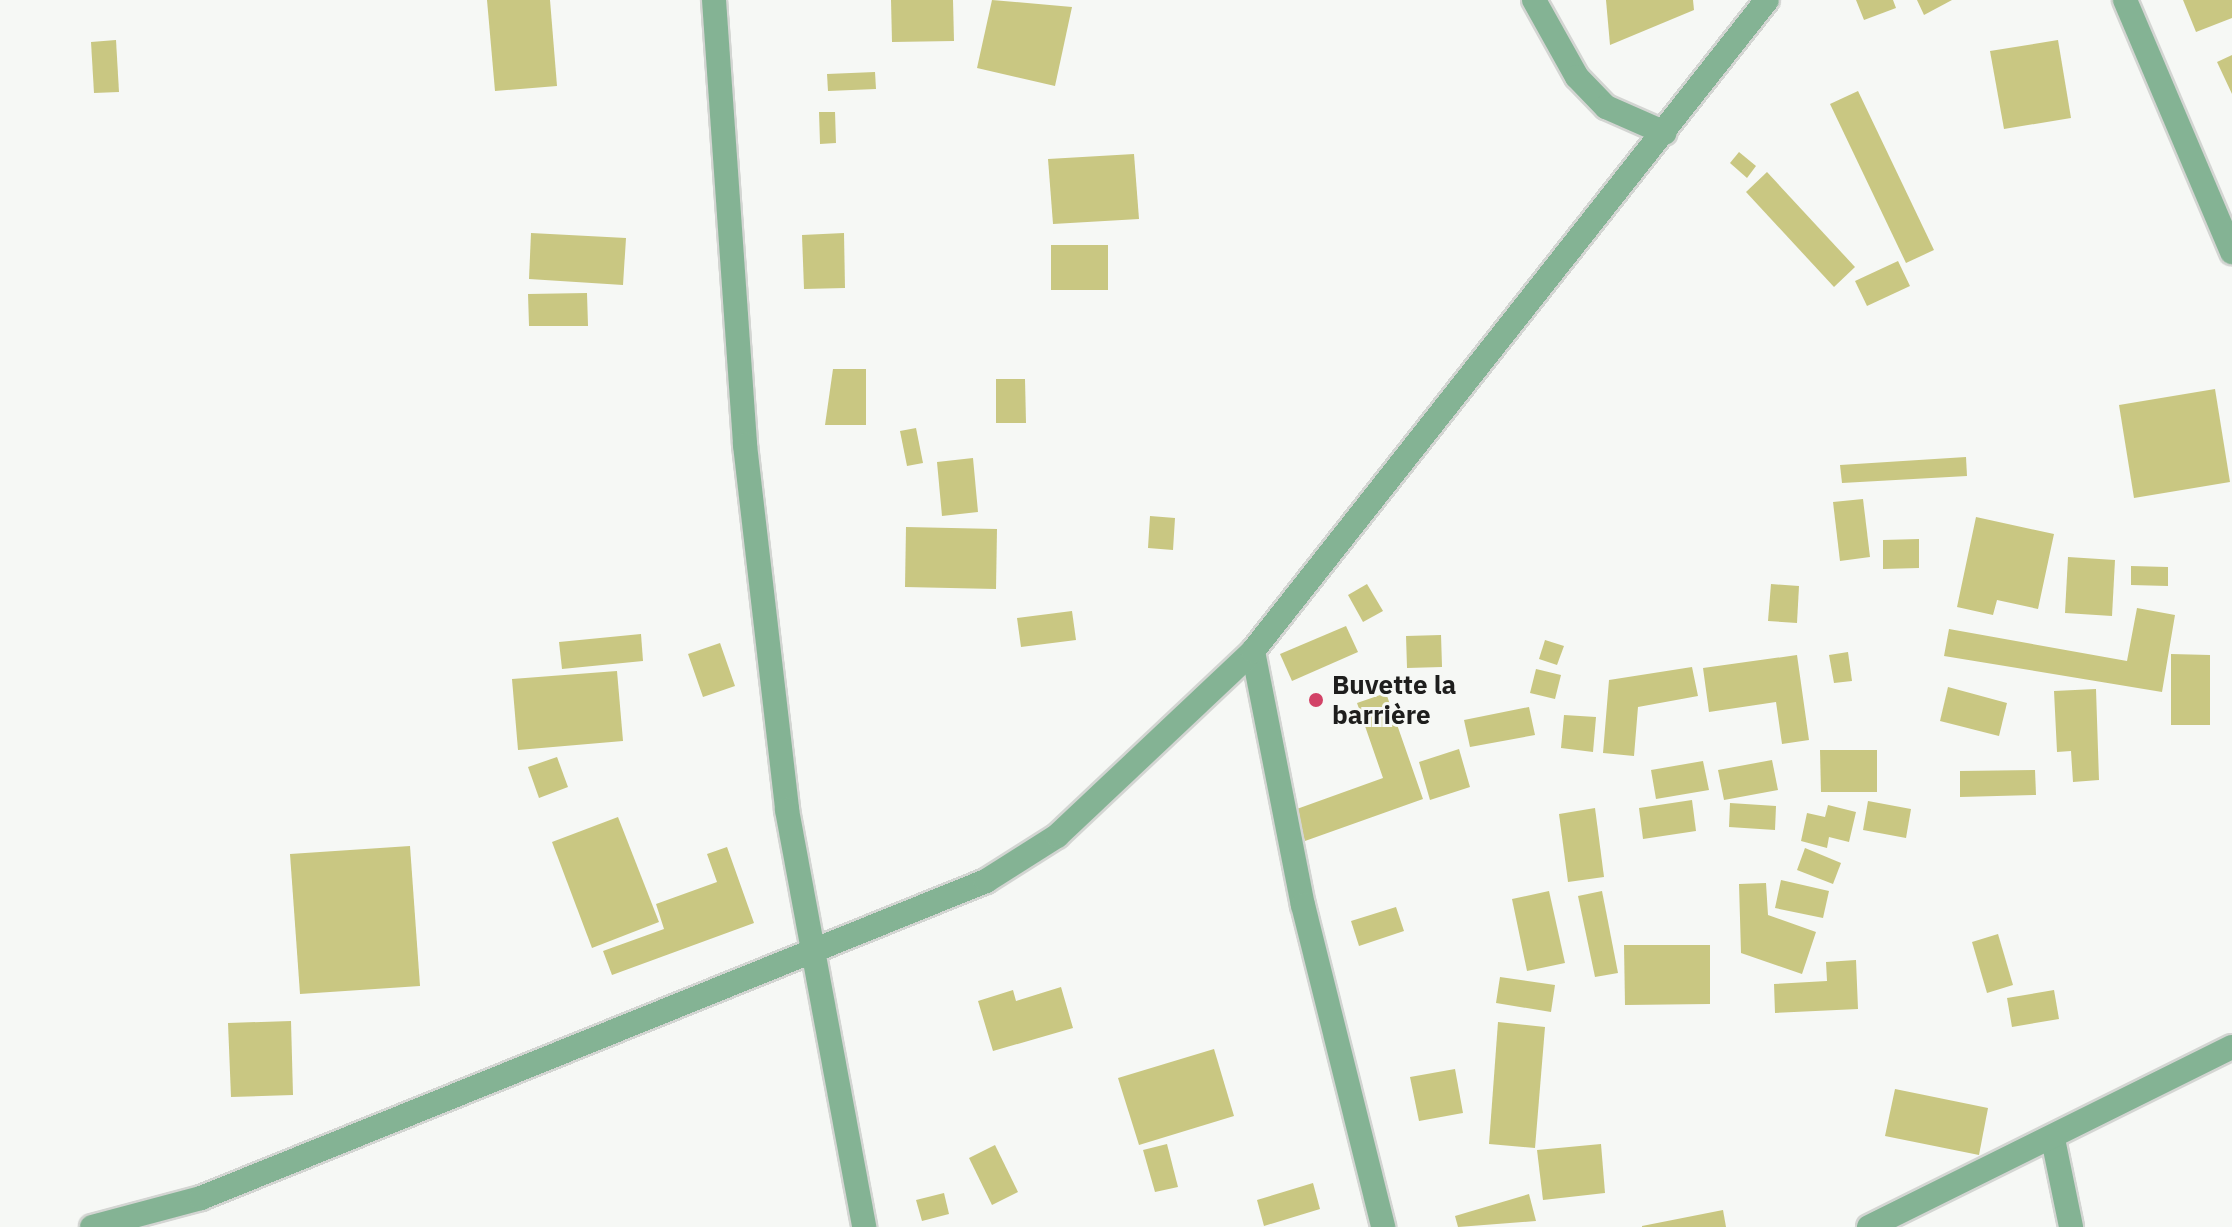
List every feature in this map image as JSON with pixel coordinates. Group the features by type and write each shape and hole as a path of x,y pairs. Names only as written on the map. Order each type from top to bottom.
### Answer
{"street":[{"path":"714,0 745,445 787,810 816,947 864,1227"},
{"path":"1534,0 1577,77 1606,107 1665,133"},
{"path":"92,1227 201,1198 816,947 986,881 1057,836 1253,651 1767,0"},
{"path":"2125,0 2232,252"},
{"path":"1253,651 1303,905 1383,1227"},
{"path":"1869,1227 2053,1139 2232,1047"},
{"path":"2053,1139 2071,1227"}],"building":[{"path":"487,0 550,0 557,86 495,91"},
{"path":"891,0 953,0 954,41 892,42"},
{"path":"992,0 1072,7 1055,86 977,68"},
{"path":"1606,0 1693,0 1694,10 1610,45"},
{"path":"1856,0 1893,0 1896,8 1864,20"},
{"path":"1917,0 1952,0 1924,15"},
{"path":"2183,0 2232,0 2232,18 2196,32"},
{"path":"116,40 119,92 94,93 91,42"},
{"path":"2058,40 2071,118 2004,129 1990,51"},
{"path":"2232,55 2232,94 2217,62"},
{"path":"875,72 876,89 828,91 827,74"},
{"path":"1858,91 1934,250 1906,263 1830,104"},
{"path":"819,112 835,112 836,143 820,144"},
{"path":"1739,152 1756,166 1747,178 1730,163"},
{"path":"1134,154 1139,219 1053,224 1048,159"},
{"path":"1767,172 1855,267 1834,287 1746,192"},
{"path":"531,233 626,238 623,285 529,279"},
{"path":"844,233 845,288 804,289 802,235"},
{"path":"1051,245 1108,245 1108,290 1051,290"},
{"path":"1898,261 1910,286 1867,306 1855,281"},
{"path":"587,293 588,326 529,326 528,294"},
{"path":"833,369 866,369 866,425 825,425"},
{"path":"996,379 1025,379 1026,423 996,423"},
{"path":"2215,389 2230,482 2134,498 2119,405"},
{"path":"916,428 923,463 907,466 900,431"},
{"path":"1966,457 1967,476 1842,483 1840,465"},
{"path":"973,458 978,512 942,516 937,462"},
{"path":"1863,499 1870,557 1840,561 1833,502"},
{"path":"1150,516 1175,518 1173,550 1148,548"},
{"path":"1976,517 2054,534 2038,609 1997,600 1993,615 1957,607"},
{"path":"906,527 997,529 996,589 905,587"},
{"path":"1919,539 1919,568 1883,569 1883,540"},
{"path":"2068,557 2115,560 2112,616 2065,613"},
{"path":"2131,566 2168,567 2168,586 2131,585"},
{"path":"1367,584 1383,611 1363,622 1348,595"},
{"path":"1771,584 1799,586 1797,623 1768,621"},
{"path":"2137,608 2175,615 2162,692 1944,656 1949,629 2127,661"},
{"path":"1072,611 1076,640 1021,647 1017,618"},
{"path":"1346,626 1358,652 1292,681 1280,654"},
{"path":"641,634 643,661 562,669 559,642"},
{"path":"1441,635 1442,667 1407,668 1406,636"},
{"path":"1545,640 1564,646 1557,665 1539,659"},
{"path":"720,643 735,686 703,697 688,654"},
{"path":"1848,652 1852,681 1834,683 1829,655"},
{"path":"2171,654 2210,655 2210,725 2171,725"},
{"path":"1797,655 1809,740 1782,744 1776,702 1709,712 1703,668"},
{"path":"1692,667 1698,696 1638,707 1634,756 1603,753 1609,680"},
{"path":"1536,669 1561,675 1555,699 1530,693"},
{"path":"617,671 623,741 518,750 512,679"},
{"path":"1948,687 2007,703 1999,736 1940,721"},
{"path":"2096,689 2099,780 2073,782 2071,751 2057,752 2054,691"},
{"path":"1386,693 1423,799 1305,841 1294,810 1383,778 1357,703"},
{"path":"1529,707 1535,735 1470,747 1464,720"},
{"path":"1564,715 1596,717 1593,752 1561,748"},
{"path":"1459,749 1470,787 1430,800 1419,762"},
{"path":"1820,750 1877,750 1877,792 1821,792"},
{"path":"557,757 568,787 539,798 528,767"},
{"path":"1772,760 1778,790 1724,800 1718,770"},
{"path":"1703,761 1709,790 1656,799 1651,770"},
{"path":"2035,770 2036,795 1960,797 1960,771"},
{"path":"1692,800 1696,831 1643,839 1639,808"},
{"path":"1868,801 1911,809 1906,838 1863,830"},
{"path":"1730,803 1776,806 1775,830 1729,827"},
{"path":"1828,805 1856,812 1849,842 1829,837 1827,848 1801,841 1807,813 1825,817"},
{"path":"1595,808 1604,877 1568,882 1559,814"},
{"path":"618,817 659,922 592,948 552,842"},
{"path":"410,846 420,986 300,994 290,854"},
{"path":"727,847 754,923 612,975 603,951 664,929 656,904 717,882 707,854"},
{"path":"1805,848 1841,863 1833,884 1797,870"},
{"path":"1781,880 1829,891 1823,918 1775,908"},
{"path":"1766,883 1768,915 1816,932 1802,974 1741,953 1739,884"},
{"path":"1549,891 1565,963 1527,971 1512,899"},
{"path":"1602,891 1618,973 1595,977 1578,896"},
{"path":"1396,907 1404,931 1359,946 1351,921"},
{"path":"1998,934 2013,985 1987,993 1972,942"},
{"path":"1624,945 1710,945 1710,1004 1625,1005"},
{"path":"1856,960 1858,1009 1775,1013 1774,984 1827,981 1826,962"},
{"path":"1500,977 1555,985 1551,1012 1496,1003"},
{"path":"1061,987 1073,1028 993,1051 978,1001 1013,990 1016,1001"},
{"path":"2054,990 2059,1019 2012,1027 2007,998"},
{"path":"291,1021 293,1095 231,1097 228,1023"},
{"path":"1498,1022 1545,1027 1535,1148 1489,1144"},
{"path":"1214,1049 1234,1116 1139,1145 1118,1078"},
{"path":"1455,1069 1463,1113 1419,1121 1410,1077"},
{"path":"1895,1089 1988,1108 1979,1155 1885,1136"},
{"path":"1167,1144 1178,1187 1155,1192 1143,1150"},
{"path":"1601,1144 1605,1193 1543,1200 1537,1150"},
{"path":"995,1145 1018,1192 992,1205 969,1158"},
{"path":"1313,1183 1320,1209 1264,1226 1257,1200"},
{"path":"944,1193 949,1214 922,1221 916,1200"},
{"path":"1529,1194 1536,1221 1458,1227 1455,1216"},
{"path":"1723,1210 1726,1227 1642,1227 1642,1226"}],"place":[{"name":"Buvette la barrière","path":"1316,700"}]}
